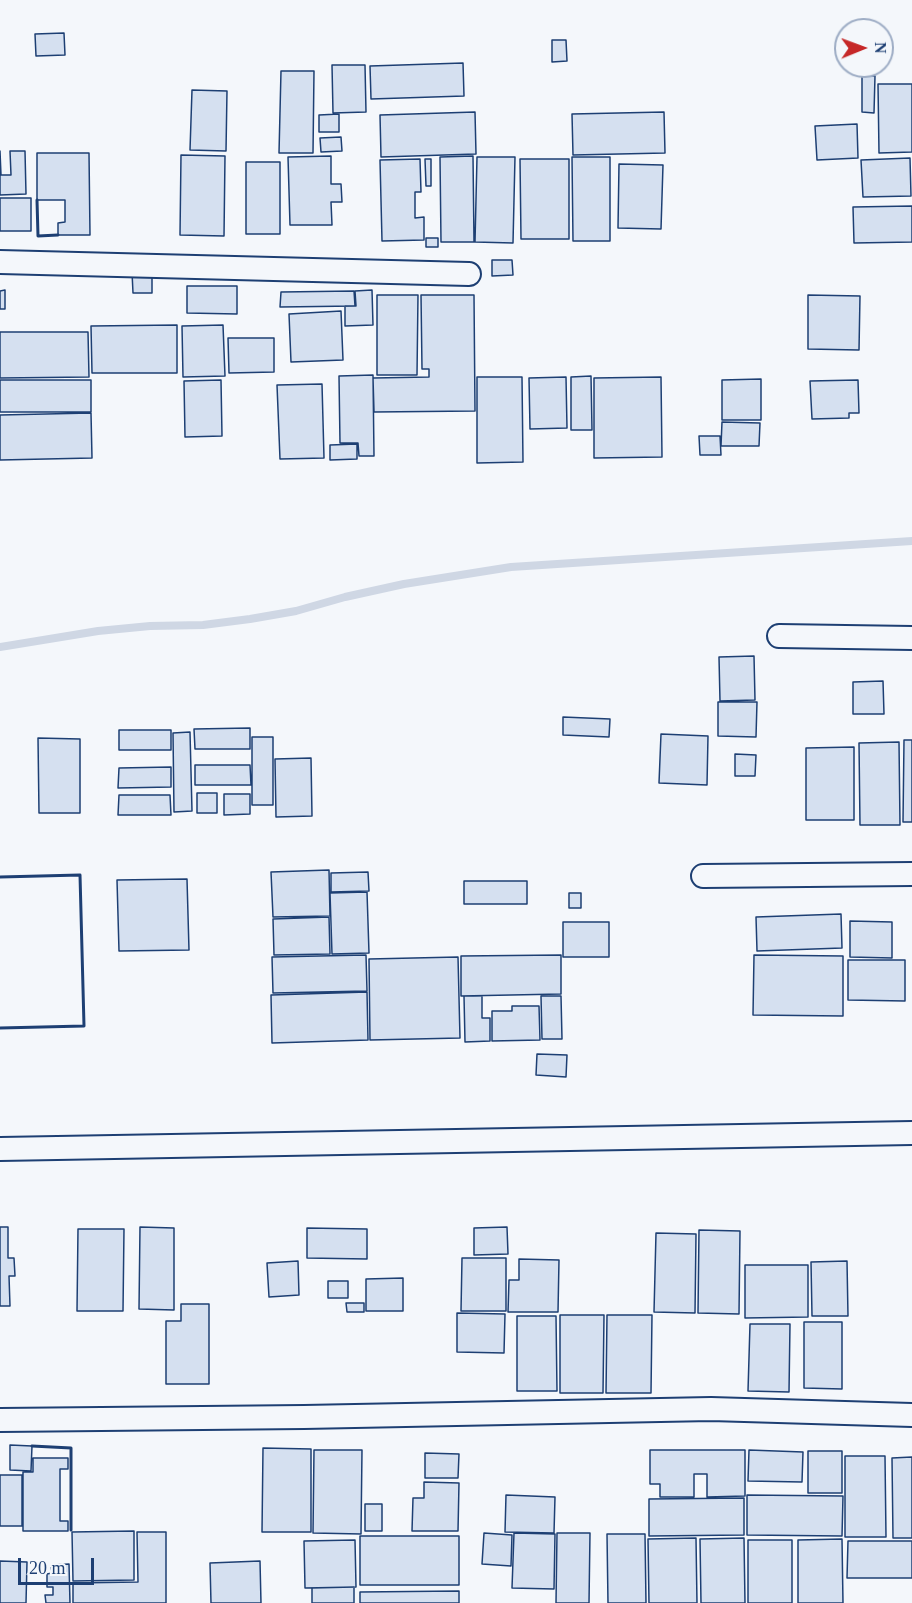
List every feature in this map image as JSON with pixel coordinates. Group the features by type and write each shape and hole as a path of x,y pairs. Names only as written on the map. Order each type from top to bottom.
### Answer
{"street":[{"path":"0,262 469,274"},
{"path":"779,636 912,638"},
{"path":"703,876 912,874"},
{"path":"0,1149 912,1133"},
{"path":"0,1420 711,1409 912,1415"}],"building":[{"path":"64,33 65,55 36,56 35,34"},
{"path":"552,40 566,40 567,61 552,62"},
{"path":"463,63 464,96 371,99 370,66"},
{"path":"332,65 365,65 366,112 333,113"},
{"path":"281,71 314,71 313,153 279,153"},
{"path":"862,78 875,78 874,113 862,112"},
{"path":"878,84 912,84 912,152 879,153"},
{"path":"192,90 227,91 226,151 190,150"},
{"path":"475,112 476,154 381,157 380,115"},
{"path":"664,112 665,153 573,155 572,114"},
{"path":"339,114 339,132 319,132 319,115"},
{"path":"857,124 858,158 817,160 815,126"},
{"path":"341,137 342,151 321,152 320,138"},
{"path":"0,151 1,175 11,175 10,151 25,151 26,194 0,195"},
{"path":"37,153 89,153 90,235 58,235 58,223 65,222 65,200 37,200"},
{"path":"181,155 225,156 224,236 180,235"},
{"path":"331,156 331,184 341,184 342,202 331,202 332,225 290,225 288,157"},
{"path":"473,156 474,242 441,242 440,157"},
{"path":"477,157 515,157 513,243 475,242"},
{"path":"572,157 610,157 610,241 573,241"},
{"path":"910,158 911,196 863,197 861,160"},
{"path":"420,159 421,192 415,192 415,218 424,217 424,240 382,241 380,160"},
{"path":"425,159 431,159 431,186 426,186"},
{"path":"520,159 569,159 569,239 521,239"},
{"path":"246,162 280,162 280,234 246,234"},
{"path":"619,164 663,165 661,229 618,228"},
{"path":"0,198 31,198 31,231 0,231"},
{"path":"912,206 912,242 854,243 853,207"},
{"path":"426,238 438,238 438,247 426,247"},
{"path":"492,260 512,260 513,275 492,276"},
{"path":"152,271 152,293 133,293 132,272"},
{"path":"187,286 237,286 237,314 187,313"},
{"path":"5,290 5,309 0,309 0,291"},
{"path":"372,290 373,325 345,326 345,306 356,306 355,291"},
{"path":"354,291 355,306 280,307 281,292"},
{"path":"377,295 418,295 417,375 377,375"},
{"path":"421,295 474,295 475,411 374,412 373,378 429,377 429,369 422,369"},
{"path":"808,295 860,296 859,350 808,349"},
{"path":"341,311 343,360 291,362 289,314"},
{"path":"177,325 177,373 92,373 91,326"},
{"path":"223,325 225,376 183,377 182,326"},
{"path":"0,332 88,332 89,377 0,378"},
{"path":"228,338 274,338 274,372 229,373"},
{"path":"373,375 374,456 359,456 358,443 340,443 339,376"},
{"path":"591,376 592,430 571,430 571,377"},
{"path":"477,377 522,377 523,462 477,463"},
{"path":"566,377 567,428 530,429 529,378"},
{"path":"661,377 662,457 594,458 594,378"},
{"path":"761,379 761,420 722,420 722,380"},
{"path":"0,380 91,380 91,412 0,412"},
{"path":"221,380 222,436 185,437 184,381"},
{"path":"858,380 859,413 849,413 849,418 812,419 810,381"},
{"path":"322,384 324,458 280,459 277,385"},
{"path":"91,413 92,458 0,460 0,415"},
{"path":"722,422 760,423 759,446 721,446"},
{"path":"699,436 720,436 721,455 700,455"},
{"path":"357,444 357,459 330,460 330,445"},
{"path":"754,656 755,700 720,701 719,657"},
{"path":"883,681 884,714 853,714 853,682"},
{"path":"718,702 757,702 756,737 718,736"},
{"path":"563,717 610,719 609,737 563,735"},
{"path":"250,728 250,749 195,749 194,729"},
{"path":"119,730 171,730 171,750 119,750"},
{"path":"190,732 192,811 174,812 173,733"},
{"path":"661,734 708,736 707,785 659,783"},
{"path":"252,737 273,737 273,805 252,805"},
{"path":"38,738 80,739 80,813 39,813"},
{"path":"904,740 912,740 912,822 903,822"},
{"path":"899,742 900,825 860,825 859,743"},
{"path":"854,747 854,820 806,820 806,748"},
{"path":"735,754 756,755 755,776 735,776"},
{"path":"311,758 312,816 276,817 275,759"},
{"path":"195,765 250,765 251,785 195,785"},
{"path":"171,767 171,787 118,788 119,768"},
{"path":"197,793 217,793 217,813 197,813"},
{"path":"224,794 250,794 250,814 224,815"},
{"path":"119,795 170,795 171,815 118,815"},
{"path":"329,870 330,916 273,917 271,872"},
{"path":"368,872 369,891 331,892 331,873"},
{"path":"187,879 189,950 119,951 117,880"},
{"path":"464,881 527,881 527,904 464,904"},
{"path":"367,892 369,953 332,954 330,893"},
{"path":"569,893 581,893 581,908 569,908"},
{"path":"841,914 842,948 757,951 756,917"},
{"path":"329,917 330,954 274,955 273,919"},
{"path":"850,921 892,922 892,958 850,957"},
{"path":"563,922 609,922 609,957 563,957"},
{"path":"366,955 367,991 273,993 272,957"},
{"path":"561,955 561,994 461,996 461,956"},
{"path":"754,955 843,956 843,1016 753,1015"},
{"path":"458,957 460,1038 370,1040 369,959"},
{"path":"848,960 905,960 905,1001 848,1000"},
{"path":"367,992 368,1040 272,1043 271,995"},
{"path":"464,996 482,996 482,1018 490,1018 490,1041 465,1042"},
{"path":"541,996 561,996 562,1039 542,1039"},
{"path":"512,1006 539,1006 540,1040 492,1041 492,1011 512,1011"},
{"path":"537,1054 567,1055 566,1077 536,1075"},
{"path":"0,1227 8,1227 8,1258 14,1258 15,1276 9,1276 10,1306 0,1306"},
{"path":"140,1227 174,1228 174,1310 139,1309"},
{"path":"507,1227 508,1254 474,1255 474,1228"},
{"path":"307,1228 367,1229 367,1259 307,1258"},
{"path":"78,1229 124,1229 123,1311 77,1311"},
{"path":"699,1230 740,1231 739,1314 698,1313"},
{"path":"656,1233 696,1234 695,1313 654,1312"},
{"path":"462,1258 506,1258 506,1311 461,1311"},
{"path":"519,1259 559,1260 558,1312 508,1312 509,1280 519,1280"},
{"path":"298,1261 299,1295 269,1297 267,1263"},
{"path":"847,1261 848,1316 812,1316 811,1262"},
{"path":"745,1265 808,1265 808,1317 745,1318"},
{"path":"403,1278 403,1311 366,1311 366,1279"},
{"path":"328,1281 348,1281 348,1298 328,1298"},
{"path":"346,1303 364,1303 364,1312 347,1312"},
{"path":"181,1304 209,1304 209,1384 166,1384 166,1321 181,1321"},
{"path":"457,1313 505,1314 504,1353 457,1352"},
{"path":"560,1315 604,1315 603,1393 560,1393"},
{"path":"607,1315 652,1315 651,1393 606,1393"},
{"path":"517,1316 556,1316 557,1391 517,1391"},
{"path":"804,1322 842,1322 842,1389 804,1388"},
{"path":"750,1324 790,1324 789,1392 748,1391"},
{"path":"10,1445 32,1446 31,1471 10,1470"},
{"path":"263,1448 311,1449 311,1532 262,1532"},
{"path":"314,1450 362,1450 361,1534 313,1533"},
{"path":"650,1450 745,1450 745,1496 707,1497 707,1474 694,1474 694,1497 660,1497 660,1484 650,1484"},
{"path":"749,1450 803,1452 802,1482 748,1481"},
{"path":"808,1451 842,1451 842,1493 808,1493"},
{"path":"425,1453 459,1454 458,1478 425,1478"},
{"path":"845,1456 885,1456 886,1537 845,1537"},
{"path":"912,1457 912,1538 893,1538 892,1458"},
{"path":"33,1458 68,1458 68,1469 60,1469 60,1521 68,1521 68,1531 23,1531 23,1472 33,1472"},
{"path":"0,1475 22,1475 22,1526 0,1526"},
{"path":"424,1482 459,1483 458,1531 412,1531 413,1498 424,1498"},
{"path":"506,1495 555,1497 554,1533 505,1532"},
{"path":"747,1495 843,1496 842,1536 747,1535"},
{"path":"744,1498 744,1535 649,1536 649,1499"},
{"path":"365,1504 382,1504 382,1531 365,1531"},
{"path":"134,1531 134,1580 73,1581 72,1532"},
{"path":"137,1532 166,1532 166,1603 73,1603 73,1583 138,1582"},
{"path":"484,1533 512,1535 511,1566 482,1564"},
{"path":"514,1533 555,1534 554,1589 512,1588"},
{"path":"557,1533 590,1533 589,1603 556,1603"},
{"path":"607,1534 645,1534 646,1603 608,1603"},
{"path":"360,1536 459,1536 459,1585 360,1585"},
{"path":"696,1538 697,1603 649,1603 648,1539"},
{"path":"744,1538 745,1603 701,1603 700,1539"},
{"path":"842,1539 843,1603 798,1603 798,1540"},
{"path":"355,1540 356,1587 305,1588 304,1541"},
{"path":"748,1540 792,1540 792,1603 748,1603"},
{"path":"848,1541 912,1541 912,1578 847,1578"},
{"path":"0,1561 27,1562 26,1603 0,1603"},
{"path":"260,1561 261,1603 211,1603 210,1563"},
{"path":"69,1564 70,1603 46,1603 45,1595 53,1595 53,1587 47,1587 47,1574 52,1573 51,1565"},
{"path":"354,1587 354,1603 312,1603 312,1588"},
{"path":"459,1591 459,1603 360,1603 360,1592"}],"waterway":[{"path":"0,647 98,631 150,626 203,625 250,619 296,611 404,584 511,567 912,541"}],"wall":[{"path":"37,200 38,236 58,235"},
{"path":"0,877 80,875 84,1026 0,1028"},
{"path":"32,1446 71,1448 71,1530"}]}
